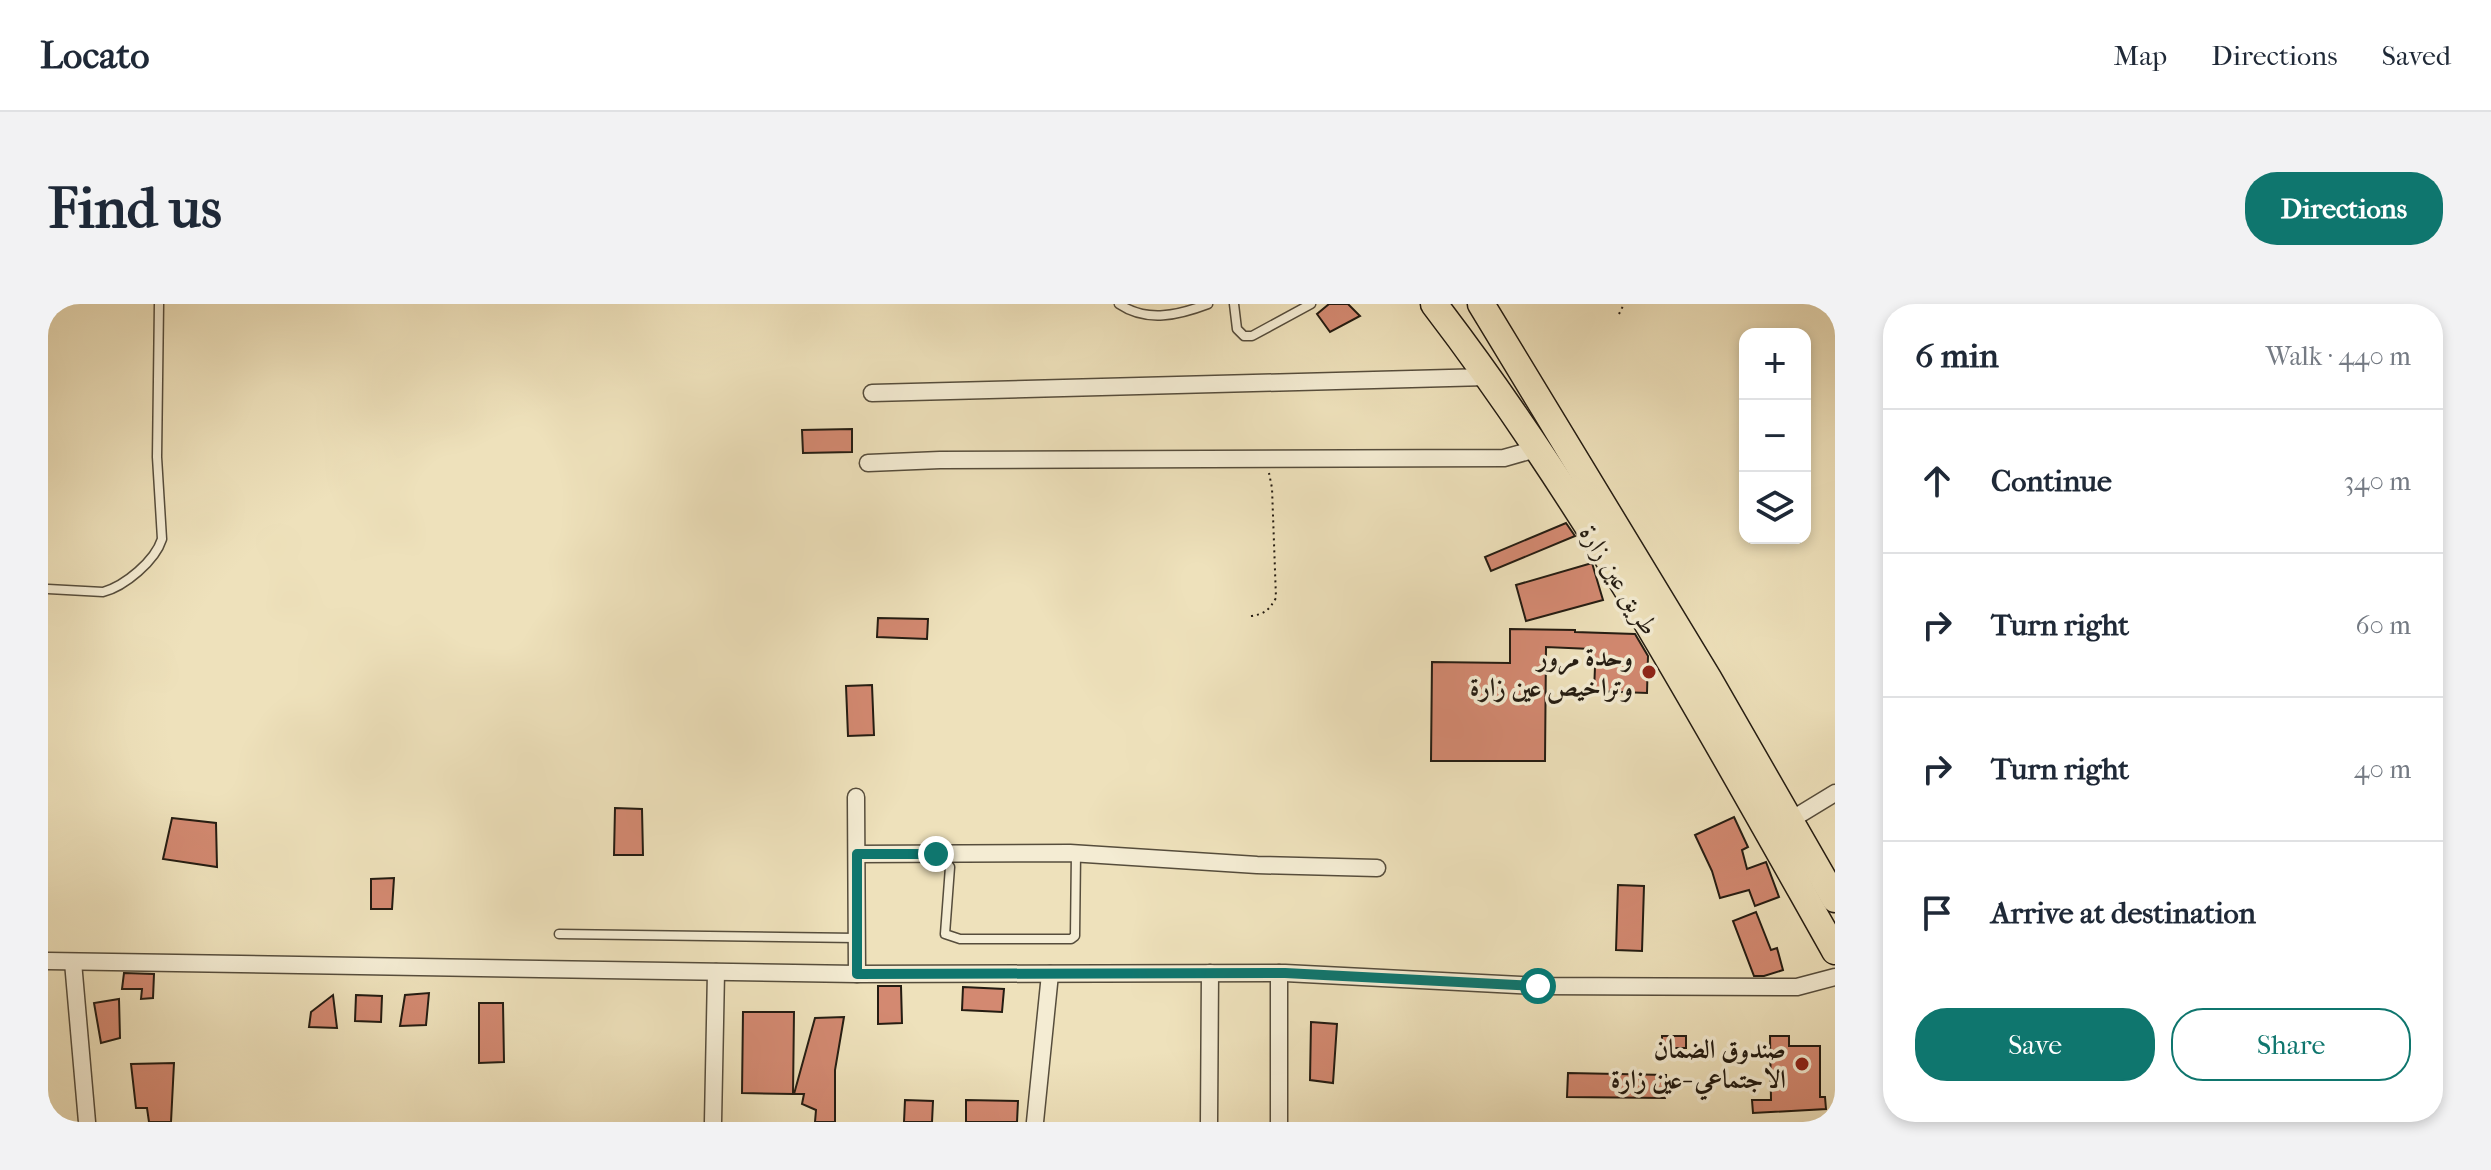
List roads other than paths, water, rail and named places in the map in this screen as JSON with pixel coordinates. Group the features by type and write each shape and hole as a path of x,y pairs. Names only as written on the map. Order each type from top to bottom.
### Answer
{"main road":[{"name":"طريق عين زارة","path":"1434,304 1536,449 1647,622 1835,951"},
{"name":"طريق عين زارة","path":"1481,304 1708,678 1835,899"}],"street":[{"path":"872,393 1487,377"},
{"path":"868,463 940,460 1504,458 1536,449"},
{"path":"1789,821 1835,793"},
{"path":"856,797 857,974"},
{"path":"857,854 1076,853 1257,865 1377,868"},
{"path":"48,961 857,974 1279,973 1538,986 1797,987 1835,977"},
{"path":"73,962 87,1122"},
{"path":"713,1122 716,972"},
{"path":"1209,1122 1210,973"},
{"path":"1279,973 1279,1122"},
{"path":"1035,1122 1050,974"}],"lane":[{"path":"48,589 111,590 122,584 159,548 162,530 157,457 159,304"},
{"path":"1119,304 1139,314 1168,315 1181,314 1208,304"},
{"path":"1234,304 1237,329 1244,336 1252,336 1311,304"},
{"path":"936,854 950,867 945,934 960,939 1071,939 1075,936 1076,853"},
{"path":"559,934 857,938"}],"place":[{"name":"وحدة مرور وتراخيص عين زارة","path":"1649,672"},
{"name":"صندوق الضمان الاجتماعي -عين زارة","path":"1802,1064"}]}
